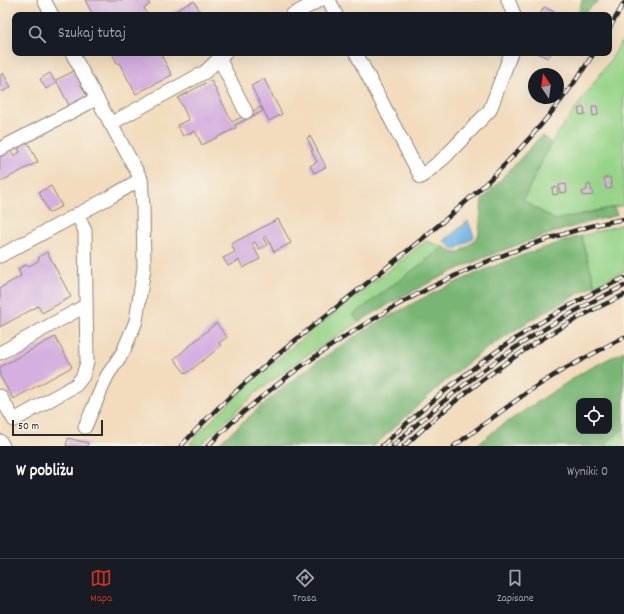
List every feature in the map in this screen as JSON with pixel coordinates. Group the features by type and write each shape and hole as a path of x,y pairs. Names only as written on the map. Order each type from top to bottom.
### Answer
{"lane":[{"path":"44,0 50,12"},
{"path":"298,12 320,0"},
{"path":"329,0 335,12"},
{"path":"508,0 513,12"},
{"path":"74,56 140,178 143,207 144,268 136,321 123,352 107,376 85,427"},
{"path":"110,124 205,72 222,56 246,112"},
{"path":"358,56 421,177 445,157 490,110 510,56"},
{"path":"0,149 96,99"},
{"path":"0,256 140,178"},
{"path":"0,396 14,420 76,384 83,376 86,362 84,230 77,214"},
{"path":"0,353 85,306"},
{"path":"0,441 3,446"}],"green space":[{"path":"582,0 599,0 585,12 579,12"},
{"path":"624,38 624,205 555,220 523,200 554,138 611,59"},
{"path":"542,135 551,143 523,200 555,220 614,207 617,215 549,234 484,258 421,287 359,322 353,315 444,247 454,253 459,253 477,238 479,232 482,200"},
{"path":"624,224 624,271 595,285 581,236"},
{"path":"581,236 595,285 552,308 482,352 440,386 374,446 216,446 267,401 307,369 382,320 479,272"},
{"path":"426,241 444,247 353,315 359,322 304,357 257,392 199,446 193,446 190,443 245,388 274,363 334,313"},
{"path":"624,351 624,428 603,446 477,446 495,430 583,372"},
{"path":"624,428 624,446 603,446"}],"water":[{"path":"468,221 474,237 455,250 444,241"}],"building":[{"path":"85,0 147,0 150,4 144,8 146,12 91,12"},
{"path":"194,1 200,12 173,12"},
{"path":"544,7 555,12 542,12"},
{"path":"114,56 162,56 172,75 136,94 119,63 117,63"},
{"path":"74,71 88,98 70,107 56,80"},
{"path":"3,73 11,87 2,92 0,89 0,75"},
{"path":"50,73 56,83 46,89 40,79"},
{"path":"264,79 282,114 269,121 251,86"},
{"path":"211,80 232,122 261,107 263,111 235,125 236,128 202,145 195,131 183,136 177,125 189,120 178,98"},
{"path":"592,106 597,106 598,115 593,116"},
{"path":"584,107 585,114 580,115 578,109"},
{"path":"310,136 326,167 314,173 310,166 317,162 311,151 313,150 307,138"},
{"path":"27,141 38,162 0,182 0,156 11,150 14,156 20,152 18,147"},
{"path":"610,177 612,188 606,189 604,178"},
{"path":"566,184 567,192 560,193 559,185"},
{"path":"590,184 593,195 583,196 582,192 587,190 587,185"},
{"path":"51,186 62,206 49,213 39,192"},
{"path":"557,187 558,194 553,195 552,188"},
{"path":"278,219 291,243 274,252 266,236 263,238 267,245 259,249 255,242 252,244 260,259 243,268 239,260 228,266 223,258 235,252 231,244"},
{"path":"47,252 71,297 42,313 38,306 0,327 0,288 21,276 18,269 25,265 29,266 38,261 39,257"},
{"path":"216,323 227,337 219,343 221,346 186,374 174,359"},
{"path":"55,337 72,367 13,399 0,376 0,367"},
{"path":"68,438 88,443 87,446 66,446"}],"railway":[{"path":"612,24 624,3"},
{"path":"181,446 213,413 282,351 426,236 480,189 516,153 550,115 592,56"},
{"path":"208,446 241,414 290,375 366,323 400,304 434,286 504,255 583,228 624,219"},
{"path":"382,446 438,396 496,352 557,313 624,278"},
{"path":"393,446 446,399 502,357 561,319 624,286"},
{"path":"404,446 454,402 535,343 624,295"},
{"path":"454,446 529,391 561,371 624,337"}]}
